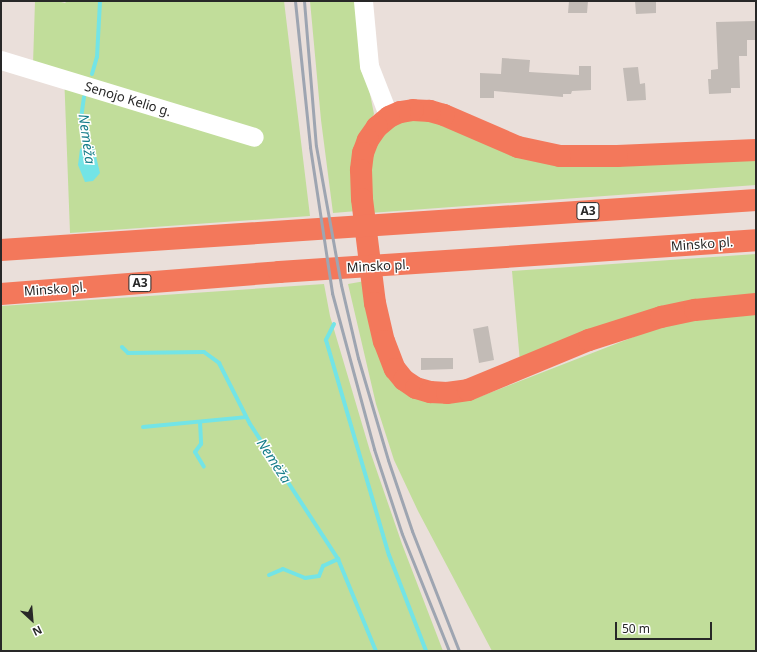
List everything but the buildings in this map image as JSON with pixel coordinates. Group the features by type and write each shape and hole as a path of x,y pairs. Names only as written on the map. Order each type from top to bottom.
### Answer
{"highway":[{"path":"756,150 617,156 560,156 518,147 444,115 430,111 413,110 400,112 389,117 377,127 368,140 363,153 361,170 362,199 375,302 384,342 395,368 404,380 416,388 430,392 447,393 468,390 627,327 661,317 695,310 756,304"},
{"name":"A3","path":"1,250 756,200"},
{"name":"Minsko pl.","path":"1,294 279,272 756,240"}],"street":[{"path":"363,1 369,66 389,117"},
{"name":"Senojo Kelio g.","path":"1,60 254,137"}],"green space":[{"path":"35,1 57,1 65,3 67,1 284,1 310,216 70,233 64,73 33,64"},
{"path":"310,1 358,1 363,59 374,114 363,133 357,211 333,213 321,120"},
{"path":"422,118 516,154 756,156 756,185 370,213 368,177 376,143 391,125"},
{"path":"756,254 756,295 520,362 512,271"},
{"path":"365,281 390,375 479,397 649,331 684,322 756,313 756,651 492,651 418,511 394,460 376,404 348,284"},
{"path":"324,284 330,316 370,451 402,544 443,651 1,651 1,306"}],"water":[{"path":"86,146 94,148 100,173 93,181 85,182 78,165 80,149"}],"waterway":[{"name":"Nemėža","path":"92,74 97,57 100,1"},
{"name":"Nemėža","path":"84,97 81,119 87,151"},
{"path":"334,324 326,340 389,555 426,651"},
{"name":"Nemėža","path":"122,347 128,353 204,352 219,363 250,424 338,559 376,651"},
{"path":"143,427 246,417"},
{"path":"200,422 201,444 195,452 204,467"},
{"path":"269,575 283,569 305,578 319,576 323,566 338,559"}],"railway":[{"path":"295,1 310,147 332,293 374,449 402,534 449,651"},
{"path":"304,1 316,146 341,285 358,358 388,460 412,531 459,651"}]}
